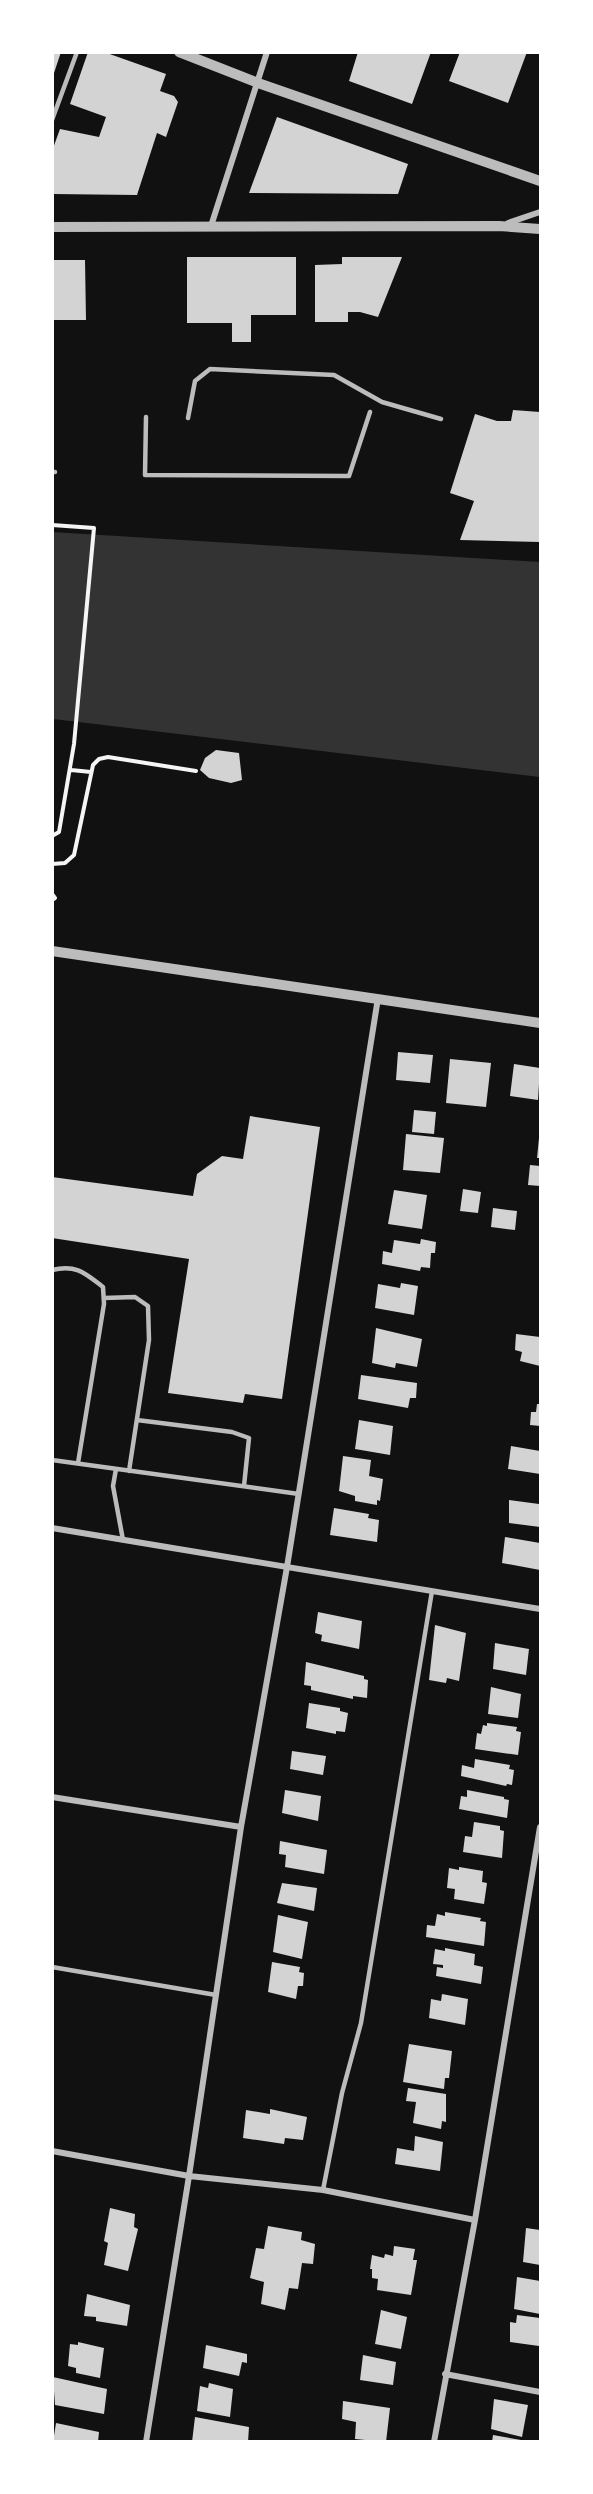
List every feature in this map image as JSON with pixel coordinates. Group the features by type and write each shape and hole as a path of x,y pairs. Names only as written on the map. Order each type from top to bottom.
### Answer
{"street":[{"path":"179,52 258,83 540,181"},
{"path":"211,226 267,52"},
{"path":"499,226 540,212"},
{"path":"52,227 499,226 540,229"},
{"path":"52,951 540,1023"},
{"path":"146,2442 189,2176 241,1827 287,1567 378,998"},
{"path":"52,1528 540,1609"},
{"path":"52,1797 241,1827"},
{"path":"434,2442 475,2220 540,1827"},
{"path":"52,2151 189,2176 323,2190 475,2220"},
{"path":"445,2374 540,2392"}],"lane":[{"path":"52,120 77,52"},
{"path":"188,418 195,381 210,369 334,375 382,402 441,419"},
{"path":"147,417 145,475 349,476 370,412"},
{"path":"52,1270 67,1266 83,1272 103,1287 104,1298 78,1463"},
{"path":"104,1298 135,1297 148,1306 149,1340 129,1471"},
{"path":"137,1420 231,1432 249,1438 244,1486"},
{"path":"52,1460 299,1494"},
{"path":"116,1469 113,1486 123,1540"},
{"path":"323,2190 342,2093 361,2023 432,1591"},
{"path":"52,1967 216,1995"}],"path":[{"path":"52,525 94,528 71,770 58,832 52,836"},
{"path":"52,864 65,863 74,855 91,771 99,759 108,758 196,771"},
{"path":"71,770 91,771"},
{"path":"52,894 55,898 52,900"}],"shaded area":[{"path":"52,532 540,562 540,777 53,719"}],"building":[{"path":"52,52 61,52 53,76 52,76"},
{"path":"88,52 104,52 166,74 160,91 174,96 178,102 166,137 157,133 137,195 52,194 52,151 60,129 99,137 106,117 70,104"},
{"path":"358,52 431,52 412,104 349,81"},
{"path":"460,52 527,52 508,103 449,81"},
{"path":"277,117 408,164 398,194 249,193"},
{"path":"187,257 296,257 296,315 251,315 251,342 232,342 232,323 187,323"},
{"path":"342,257 402,257 378,317 360,312 348,312 348,322 315,322 315,265 342,264"},
{"path":"52,260 85,260 86,320 52,320"},
{"path":"513,410 540,412 540,542 460,540 474,501 450,493 475,414 497,421 511,421"},
{"path":"216,750 239,753 242,780 231,783 209,778 200,770 205,758"},
{"path":"398,1052 433,1055 430,1083 396,1080"},
{"path":"450,1059 491,1063 486,1107 446,1103"},
{"path":"514,1064 540,1068 538,1100 510,1096"},
{"path":"414,1110 436,1112 434,1134 412,1132"},
{"path":"250,1116 320,1127 282,1399 245,1394 243,1403 168,1393 189,1259 52,1238 52,1177 193,1196 197,1174 222,1156 243,1159"},
{"path":"406,1134 444,1138 440,1173 403,1170"},
{"path":"539,1138 540,1158 537,1158"},
{"path":"530,1165 540,1166 540,1186 528,1185"},
{"path":"463,1189 481,1192 478,1213 460,1211"},
{"path":"394,1190 427,1195 422,1229 388,1224"},
{"path":"493,1208 517,1211 515,1230 491,1227"},
{"path":"421,1239 436,1242 435,1253 431,1253 430,1268 421,1267 420,1271 382,1264 383,1251 392,1253 394,1240 420,1244"},
{"path":"401,1283 418,1286 414,1315 375,1308 378,1284 400,1288"},
{"path":"376,1328 422,1339 417,1367 396,1363 395,1368 372,1363"},
{"path":"516,1334 540,1337 540,1366 520,1361 522,1352 515,1350"},
{"path":"361,1375 417,1383 416,1398 410,1398 408,1408 358,1399"},
{"path":"537,1404 540,1404 540,1426 530,1425 531,1412 536,1412"},
{"path":"359,1420 393,1426 390,1455 355,1449"},
{"path":"511,1446 540,1451 540,1474 508,1469"},
{"path":"343,1456 371,1460 369,1476 383,1479 380,1501 377,1500 377,1505 355,1501 355,1496 339,1491"},
{"path":"509,1500 539,1504 540,1527 509,1523"},
{"path":"334,1508 369,1514 368,1518 379,1520 377,1542 330,1535"},
{"path":"505,1537 540,1543 540,1570 502,1563"},
{"path":"318,1612 362,1621 359,1649 321,1641 322,1635 315,1633"},
{"path":"435,1625 466,1633 459,1681 447,1678 446,1683 429,1680"},
{"path":"495,1643 529,1649 526,1675 493,1669"},
{"path":"306,1662 364,1676 364,1679 368,1680 367,1698 353,1696 353,1699 311,1690 311,1686 304,1685"},
{"path":"491,1687 521,1694 518,1718 488,1714"},
{"path":"309,1703 340,1708 340,1711 348,1713 345,1732 336,1731 336,1734 306,1728"},
{"path":"487,1723 517,1727 516,1731 521,1732 518,1755 475,1749 477,1733 481,1734 483,1725 487,1726"},
{"path":"292,1751 326,1756 323,1775 290,1769"},
{"path":"475,1759 510,1765 509,1769 514,1770 512,1785 507,1784 506,1786 461,1776 462,1765 474,1768"},
{"path":"285,1790 321,1796 318,1821 282,1813"},
{"path":"467,1790 509,1800 507,1818 459,1809 461,1796 467,1797"},
{"path":"474,1822 500,1826 500,1830 504,1831 502,1858 463,1852 465,1836 472,1837"},
{"path":"280,1841 327,1850 324,1874 285,1867 286,1855 279,1854"},
{"path":"459,1867 483,1871 482,1882 487,1883 484,1904 454,1899 455,1889 447,1888 449,1868 459,1870"},
{"path":"282,1883 317,1888 314,1911 277,1903"},
{"path":"445,1912 481,1918 480,1921 486,1922 484,1946 426,1937 427,1925 435,1926 437,1914 445,1916"},
{"path":"278,1915 308,1922 302,1959 273,1952"},
{"path":"445,1948 475,1954 474,1965 483,1967 481,1984 436,1976 437,1967 443,1968 443,1965 433,1964 435,1949 445,1951"},
{"path":"272,1962 300,1967 299,1972 304,1973 303,1986 298,1986 296,1999 268,1992"},
{"path":"442,1994 468,1999 465,2025 429,2018 431,1999 441,2001"},
{"path":"409,2044 452,2051 449,2078 445,2078 444,2089 403,2082"},
{"path":"408,2088 446,2094 446,2122 442,2121 441,2129 413,2123 416,2102 406,2101"},
{"path":"270,2109 307,2117 303,2140 285,2138 284,2144 243,2138 246,2110 270,2114"},
{"path":"415,2136 443,2142 440,2171 395,2164 397,2148 414,2151"},
{"path":"110,2208 135,2214 134,2227 138,2229 128,2271 104,2265 108,2243 104,2241"},
{"path":"268,2226 302,2232 301,2240 315,2244 313,2264 302,2263 298,2289 289,2288 285,2310 261,2304 264,2282 250,2278 256,2248 264,2249"},
{"path":"526,2228 540,2230 540,2265 523,2262"},
{"path":"394,2246 415,2249 413,2260 417,2260 411,2295 377,2290 378,2279 372,2278 372,2269 370,2269 372,2255 384,2258 385,2254 393,2256"},
{"path":"517,2277 540,2281 540,2314 514,2309"},
{"path":"87,2294 130,2305 127,2326 96,2321 96,2317 84,2316"},
{"path":"381,2310 407,2317 401,2349 375,2344"},
{"path":"517,2315 540,2318 539,2346 510,2342 510,2322 516,2323"},
{"path":"78,2342 104,2348 100,2378 76,2373 76,2368 68,2366 70,2344 78,2345"},
{"path":"206,2345 247,2354 247,2363 242,2362 239,2376 203,2368"},
{"path":"363,2355 396,2362 393,2385 360,2380"},
{"path":"53,2377 107,2389 104,2414 55,2405"},
{"path":"209,2383 233,2389 230,2417 197,2411 200,2386 208,2388"},
{"path":"494,2399 528,2405 522,2437 491,2429"},
{"path":"343,2401 390,2408 386,2442 355,2439 356,2422 342,2419"},
{"path":"195,2417 249,2427 248,2442 192,2442"},
{"path":"56,2423 99,2432 98,2442 53,2442"},
{"path":"493,2435 521,2440 521,2442 492,2442"}]}
